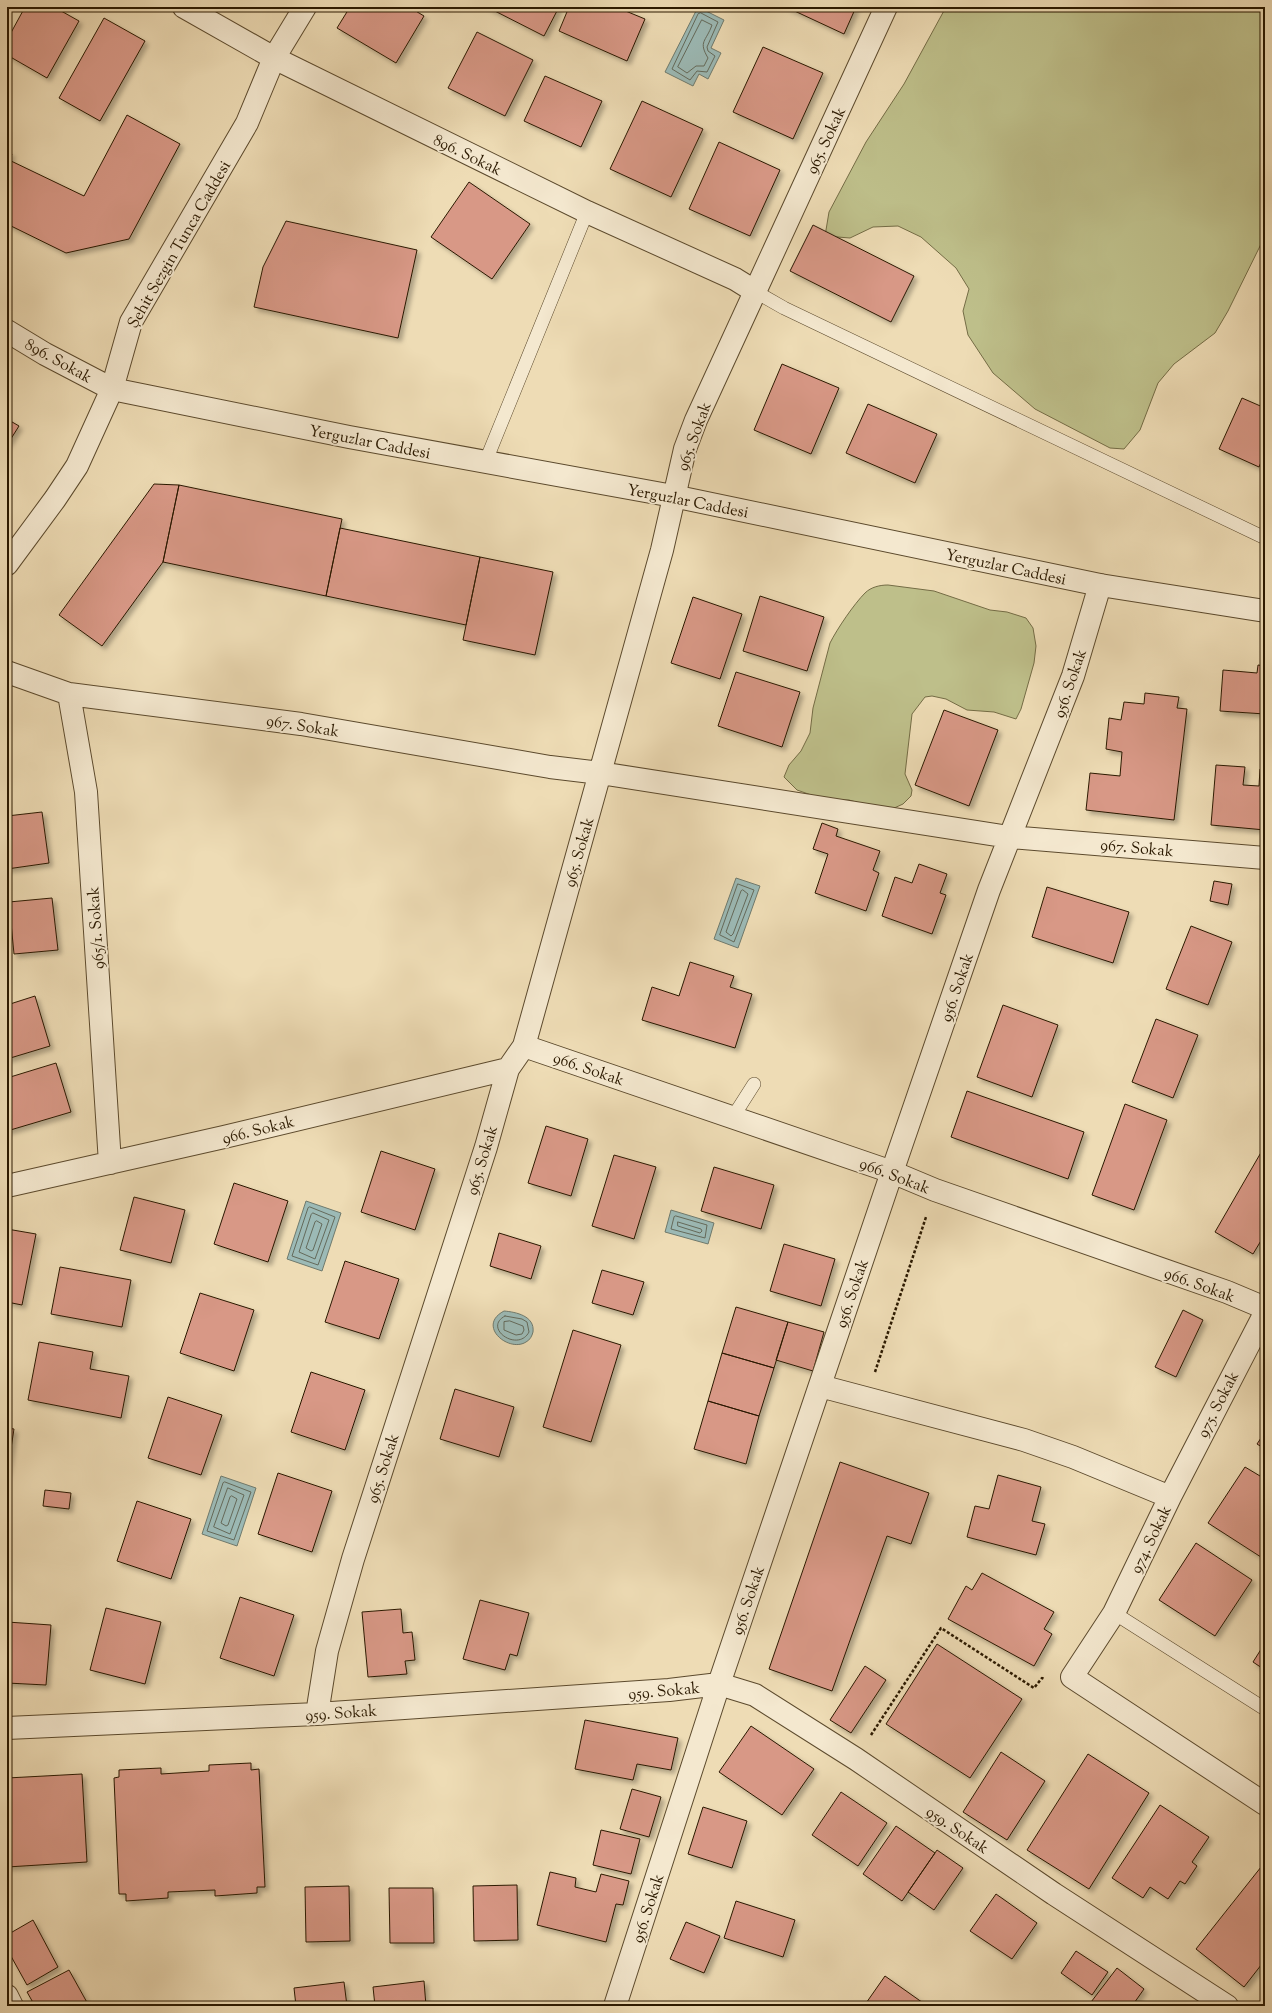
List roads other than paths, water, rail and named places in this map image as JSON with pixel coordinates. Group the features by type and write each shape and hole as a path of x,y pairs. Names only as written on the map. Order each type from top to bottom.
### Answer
{"street":[{"name":"896. Sokak","path":"184,7 274,58 587,212 735,279 756,292"},
{"name":"Şehit Sezgin Tunca Caddesi","path":"7,564 55,499 77,466 112,389 131,322 247,123 274,58 305,7"},
{"name":"965. Sokak","path":"317,1714 327,1651 353,1559 486,1147 508,1068 524,1046 662,550 673,496 685,449 693,428 886,7"},
{"name":"896. Sokak","path":"7,331 45,354 112,389"},
{"name":"Yerguzlar Caddesi","path":"112,389 341,436 673,496 1100,585 1264,609"},
{"name":"956. Sokak","path":"615,2006 719,1684 892,1172 989,890 1073,676 1100,585"},
{"name":"967. Sokak","path":"7,672 69,694 301,724 550,767 600,773 1009,837 1265,858"},
{"name":"965/1. Sokak","path":"69,694 86,792 110,1163"},
{"name":"966. Sokak","path":"524,1046 892,1172 935,1190 1227,1292 1265,1308"},
{"name":"966. Sokak","path":"7,1186 110,1163 508,1068"},
{"name":"975. Sokak","path":"1170,1497 1265,1312"},
{"name":"974. Sokak","path":"820,1386 1024,1440 1073,1456 1170,1497 1114,1613 1072,1677 1265,1804"},
{"name":"959. Sokak","path":"7,1728 317,1714 661,1691 719,1684 755,1695 856,1759 1054,1894 1227,2006"},
{"path":"7,1996 12,2006"}],"lane":[{"path":"484,463 587,212"},
{"path":"756,292 784,308 1265,538"},
{"path":"733,1117 754,1084"},
{"path":"1114,1613 1265,1708"}],"water":[{"path":"698,7 724,20 711,48 721,53 708,79 699,74 693,86 665,72"},
{"path":"736,878 760,886 738,948 714,939"},
{"path":"306,1201 341,1213 322,1271 287,1259"},
{"path":"671,1210 714,1223 708,1244 665,1232"},
{"path":"504,1311 514,1312 524,1316 531,1322 533,1332 531,1338 519,1344 511,1344 498,1336 494,1330 493,1324 496,1317"},
{"path":"221,1476 256,1488 237,1546 202,1534"}]}
